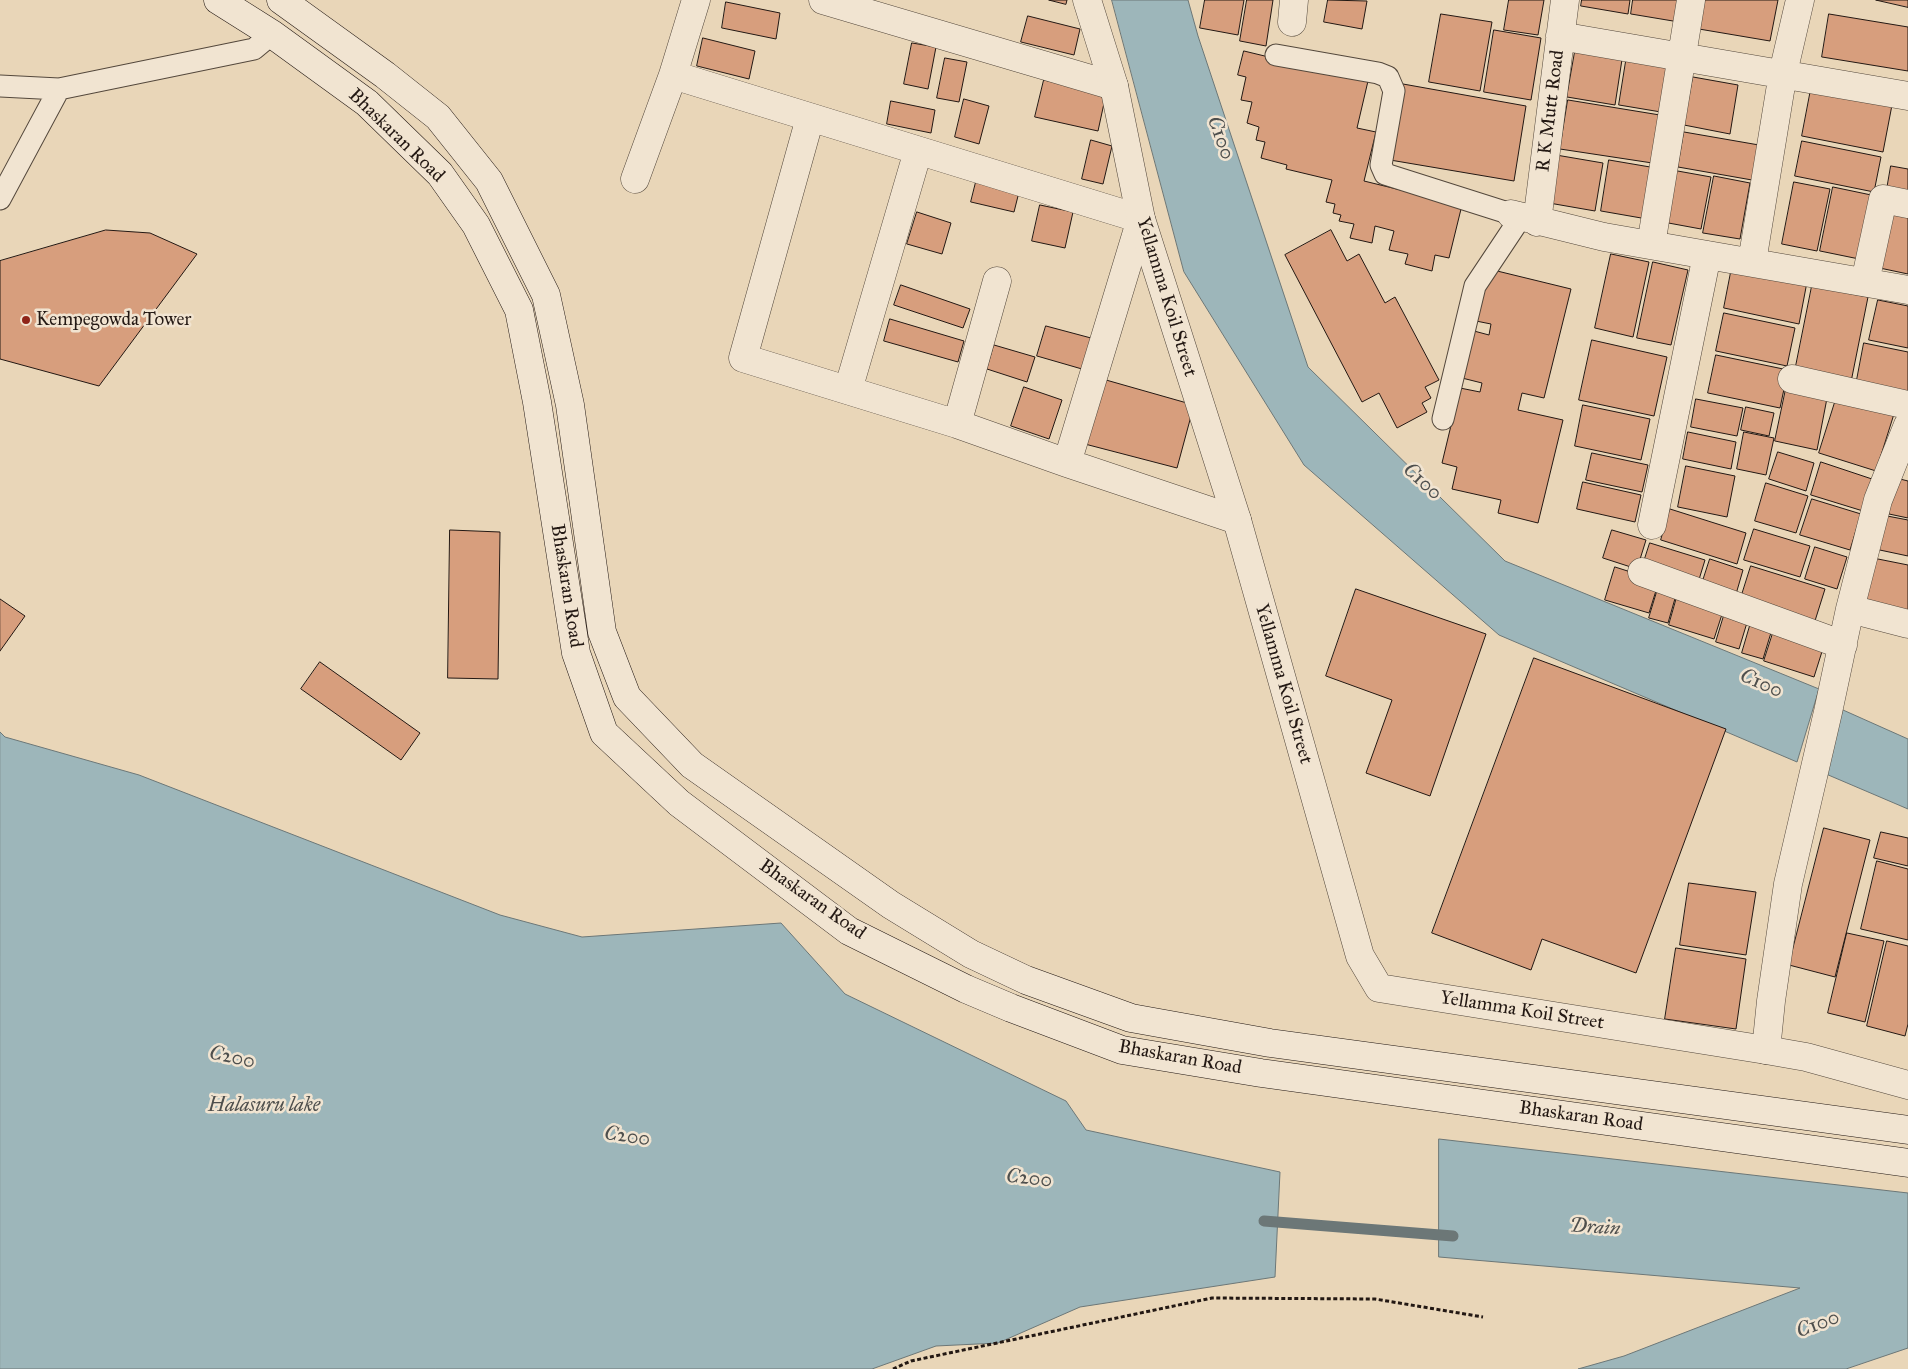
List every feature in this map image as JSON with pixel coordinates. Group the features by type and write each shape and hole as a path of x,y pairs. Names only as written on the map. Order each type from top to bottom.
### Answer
{"street":[{"name":"Bhaskaran Road","path":"218,0 272,34 367,103 440,174 476,225 519,310 537,402 576,653 604,733 673,797 850,931 966,989 1122,1050 1261,1073 1908,1163"},
{"name":"Bhaskaran Road","path":"281,0 385,75 438,117 489,181 546,294 570,405 602,632 627,697 692,765 891,905 970,954 1026,980 1131,1018 1270,1043 1908,1130"},
{"path":"636,179 673,75 696,0"},
{"path":"823,0 1114,86"},
{"name":"Yellamma Koil Street","path":"1087,0 1114,86 1141,219 1236,520 1360,956 1379,988 1766,1050"},
{"name":"R K Mutt Road","path":"1523,218 1560,36 1565,0"},
{"path":"1651,245 1691,0"},
{"path":"1752,262 1783,73 1800,0"},
{"path":"1560,36 1908,96"},
{"path":"673,75 1141,219 1067,463"},
{"path":"810,118 743,358 956,424 1236,520"},
{"path":"848,390 918,151"},
{"path":"1865,282 1883,198 1908,204"},
{"path":"1523,218 1604,237 1908,290"},
{"path":"1652,524 1707,255"},
{"path":"956,424 998,280"},
{"path":"1792,379 1908,405"},
{"path":"1908,425 1878,500 1850,609 1788,884 1766,1050 1806,1057 1908,1085"},
{"path":"1642,572 1843,644"},
{"path":"1850,609 1908,624"},
{"path":"673,797 692,765"}],"lane":[{"path":"0,86 59,89 254,50 272,34"},
{"path":"1276,55 1388,77 1394,91 1381,165 1385,174 1523,218 1475,286 1443,420"},
{"path":"0,199 59,89"}],"path":[{"path":"893,1369 911,1362 1212,1298 1375,1299 1483,1317"}],"water":[{"name":"C100","path":"1112,0 1188,0 1198,36 1308,367 1505,561 1819,689 1797,762 1499,635 1304,465 1184,272"},
{"path":"1843,710 1908,739 1908,809 1826,774"},
{"name":"Halasuru lake","path":"0,732 5,737 139,775 500,915 582,937 781,923 845,994 1066,1101 1086,1130 1280,1172 1275,1277 1080,1307 998,1343 936,1346 872,1369 0,1369"},
{"name":"C100","path":"1439,1139 1908,1193 1908,1348 1846,1369 1578,1369 1624,1356 1800,1288 1439,1257"}],"building":[{"path":"1049,0 1067,0 1066,4"},
{"path":"1205,0 1244,0 1238,35 1200,28"},
{"path":"1247,0 1273,0 1266,46 1240,41"},
{"path":"1328,0 1367,1 1362,29 1324,22"},
{"path":"1509,0 1544,0 1538,35 1504,30"},
{"path":"1582,0 1630,0 1628,14 1581,6"},
{"path":"1633,0 1682,0 1679,22 1631,14"},
{"path":"1698,0 1778,0 1770,41 1693,28"},
{"path":"1876,0 1908,0 1908,7"},
{"path":"726,2 780,13 776,39 722,28"},
{"path":"1441,14 1492,22 1480,91 1429,82"},
{"path":"1829,14 1908,27 1908,71 1822,57"},
{"path":"1028,16 1080,29 1074,55 1021,42"},
{"path":"1494,30 1541,38 1531,100 1484,92"},
{"path":"703,38 755,51 749,79 697,66"},
{"path":"912,43 936,47 928,89 904,84"},
{"path":"1576,46 1623,53 1615,105 1567,97"},
{"path":"1244,51 1368,81 1357,128 1376,132 1364,181 1462,205 1449,258 1435,255 1432,271 1405,264 1408,254 1389,250 1394,231 1375,226 1372,243 1350,238 1354,224 1339,221 1341,215 1333,213 1335,204 1326,202 1332,180 1286,169 1287,165 1261,158 1265,142 1256,140 1259,127 1247,123 1252,102 1241,100 1246,77 1238,75"},
{"path":"1627,55 1675,63 1667,113 1619,105"},
{"path":"945,58 967,62 959,102 937,98"},
{"path":"1693,77 1738,85 1730,134 1684,125"},
{"path":"1044,80 1106,94 1098,131 1035,117"},
{"path":"1403,84 1526,106 1514,181 1390,160"},
{"path":"1811,89 1892,105 1883,152 1802,136"},
{"path":"964,99 989,106 979,144 955,137"},
{"path":"1568,100 1666,116 1659,164 1560,149"},
{"path":"891,101 935,110 931,133 887,124"},
{"path":"1684,132 1759,145 1752,180 1678,167"},
{"path":"1091,140 1112,146 1103,184 1082,179"},
{"path":"1802,141 1881,157 1874,192 1795,176"},
{"path":"1556,155 1603,163 1595,211 1549,203"},
{"path":"1609,160 1656,168 1647,219 1601,211"},
{"path":"1891,166 1908,169 1908,199 1886,195"},
{"path":"1672,170 1711,177 1701,229 1663,222"},
{"path":"1714,176 1750,183 1740,239 1703,233"},
{"path":"977,178 1020,188 1014,212 971,202"},
{"path":"1794,182 1830,189 1817,251 1782,244"},
{"path":"1833,187 1876,196 1864,260 1820,251"},
{"path":"1887,204 1908,208 1908,274 1875,267"},
{"path":"1040,205 1073,212 1065,248 1032,241"},
{"path":"917,212 951,223 942,254 907,244"},
{"path":"106,230 150,233 197,254 99,386 0,359 0,261"},
{"path":"1331,230 1347,261 1359,254 1385,303 1395,297 1439,380 1425,387 1431,398 1422,403 1427,412 1397,428 1379,393 1362,402 1285,255"},
{"path":"1611,254 1649,262 1633,337 1595,328"},
{"path":"1653,262 1688,270 1671,345 1637,338"},
{"path":"1732,267 1807,282 1799,324 1724,308"},
{"path":"1489,269 1571,289 1544,398 1522,393 1518,410 1563,420 1538,523 1498,513 1501,500 1452,489 1457,467 1442,463 1460,388 1480,392 1482,383 1462,378 1474,331 1489,335 1491,324 1476,321"},
{"path":"901,285 970,309 963,328 894,305"},
{"path":"1812,286 1868,297 1851,382 1795,371"},
{"path":"1878,300 1908,306 1908,348 1869,340"},
{"path":"1724,313 1795,328 1787,366 1716,351"},
{"path":"890,319 964,341 958,362 884,341"},
{"path":"1046,326 1091,338 1082,369 1037,356"},
{"path":"1592,340 1667,357 1654,416 1579,400"},
{"path":"1864,343 1908,352 1908,395 1856,385"},
{"path":"994,345 1035,357 1027,382 987,369"},
{"path":"1716,355 1788,370 1780,408 1708,393"},
{"path":"1099,378 1194,405 1177,468 1081,443"},
{"path":"1787,384 1828,393 1817,450 1775,441"},
{"path":"1024,387 1062,400 1049,439 1011,426"},
{"path":"1837,396 1894,414 1876,471 1819,453"},
{"path":"1696,399 1743,408 1737,436 1691,427"},
{"path":"1583,405 1650,419 1641,460 1575,446"},
{"path":"1746,407 1774,413 1769,436 1741,430"},
{"path":"1688,432 1736,442 1731,469 1683,459"},
{"path":"1744,432 1774,438 1766,475 1737,469"},
{"path":"1778,452 1814,463 1806,491 1769,479"},
{"path":"1592,453 1648,465 1642,492 1586,480"},
{"path":"1821,462 1872,479 1863,511 1811,495"},
{"path":"1686,466 1735,476 1727,517 1678,507"},
{"path":"1896,478 1908,481 1908,518 1889,514"},
{"path":"1583,482 1641,495 1635,522 1577,509"},
{"path":"1766,483 1808,496 1796,533 1755,521"},
{"path":"1812,499 1861,514 1850,550 1800,535"},
{"path":"1670,509 1746,533 1737,564 1661,540"},
{"path":"1882,515 1908,520 1908,556 1875,549"},
{"path":"1754,529 1810,546 1800,577 1744,560"},
{"path":"450,530 500,532 498,679 448,678"},
{"path":"1612,530 1646,540 1637,569 1603,558"},
{"path":"1650,543 1705,560 1697,586 1642,568"},
{"path":"1815,547 1847,557 1837,589 1805,579"},
{"path":"1873,558 1908,565 1908,619 1862,609"},
{"path":"1710,559 1743,570 1734,601 1700,590"},
{"path":"1751,566 1825,589 1814,624 1740,601"},
{"path":"1615,567 1659,581 1649,613 1605,600"},
{"path":"1660,582 1678,588 1668,623 1649,618"},
{"path":"1356,589 1486,634 1430,796 1366,773 1392,700 1326,676"},
{"path":"1679,590 1725,605 1714,639 1669,625"},
{"path":"0,599 25,616 0,651"},
{"path":"1726,609 1749,616 1739,649 1716,642"},
{"path":"1752,619 1773,626 1763,659 1742,653"},
{"path":"1775,627 1825,642 1814,677 1764,661"},
{"path":"1534,658 1726,729 1636,973 1542,939 1531,970 1432,933"},
{"path":"320,662 420,733 401,760 301,689"},
{"path":"1824,828 1870,840 1835,977 1789,965"},
{"path":"1881,832 1908,838 1908,866 1874,858"},
{"path":"1877,861 1908,869 1908,940 1861,929"},
{"path":"1689,883 1756,892 1746,955 1680,945"},
{"path":"1847,933 1884,941 1865,1022 1828,1013"},
{"path":"1887,941 1908,946 1908,1024 1905,1036 1867,1026"},
{"path":"1676,948 1746,959 1736,1029 1665,1019"}],"waterway":[{"name":"Drain","path":"1264,1221 1453,1236"}],"place":[{"name":"Kempegowda Tower","path":"26,320"}],"water label":[{"name":"C200","path":"232,1058"},
{"name":"C200","path":"627,1137"},
{"name":"C200","path":"1029,1179"}]}
